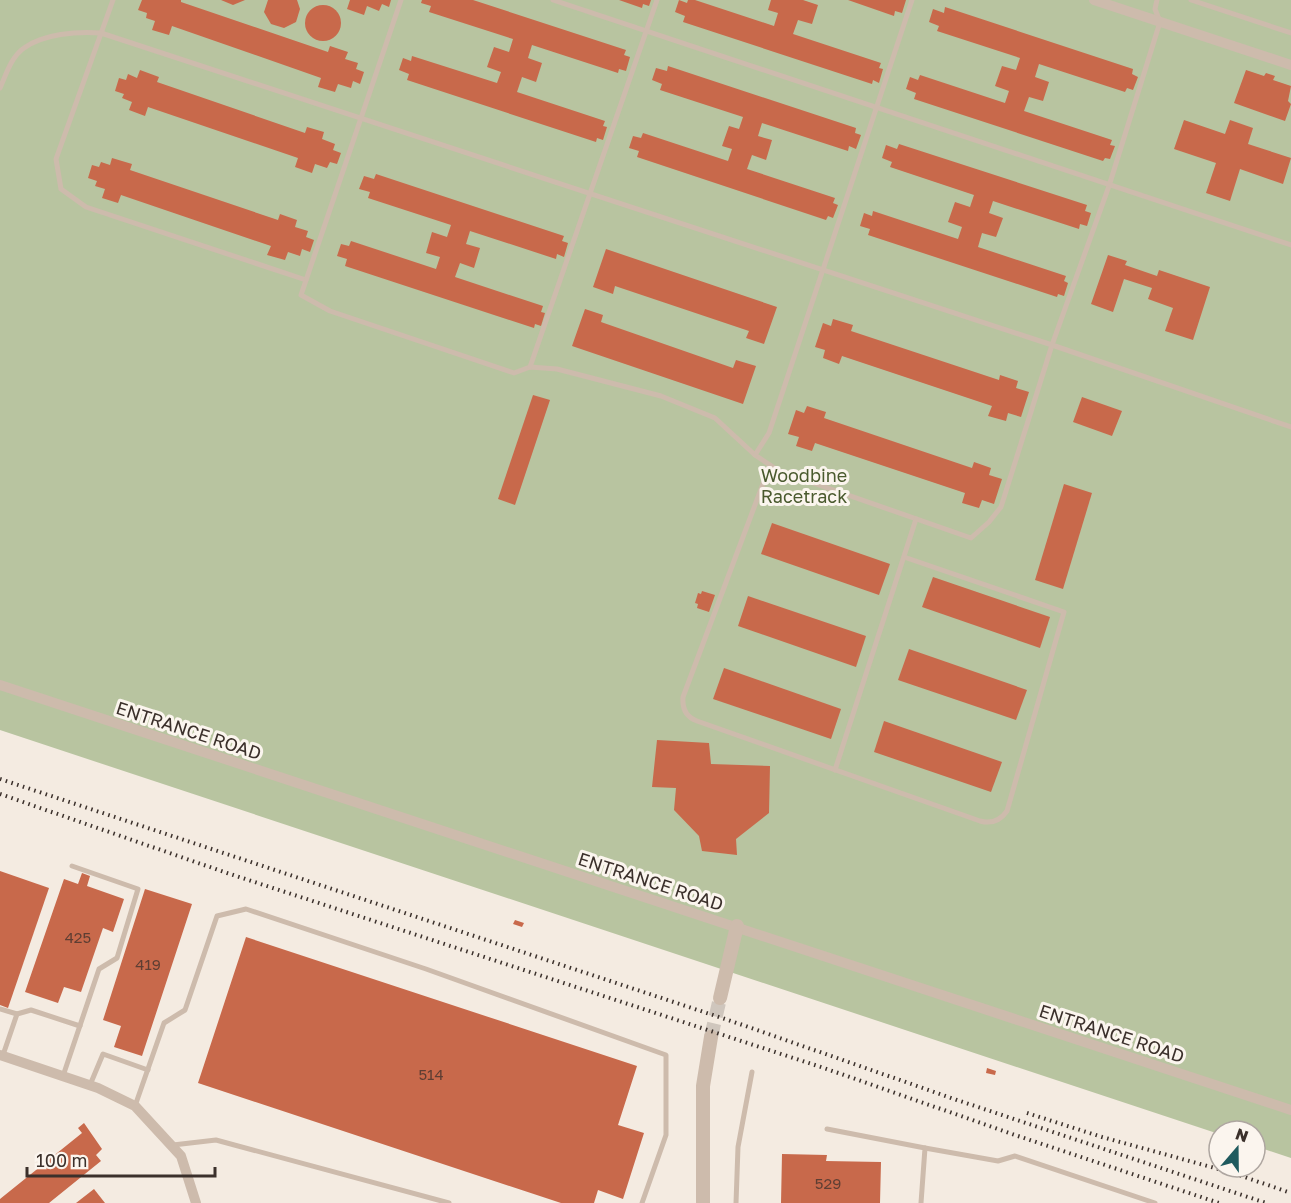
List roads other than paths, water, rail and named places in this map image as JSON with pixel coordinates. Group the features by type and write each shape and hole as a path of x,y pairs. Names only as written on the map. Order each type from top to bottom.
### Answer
{"street":[{"path":"1094,0 1291,65"},
{"name":"ENTRANCE ROAD","path":"0,685 1291,1110"},
{"path":"720,998 737,926"},
{"path":"703,1203 703,1086 711,1037"},
{"path":"1,1055 90,1085 135,1106 181,1156 196,1203"}],"lane":[{"path":"113,0 56,159 61,189 86,207 306,280"},
{"path":"401,0 301,295 330,311 514,373 530,367 557,369 661,396 715,418 755,455 779,471 971,538 989,522 1001,507 1052,345 1109,186 1160,22 1155,9 1157,0"},
{"path":"553,0 1109,186 1291,244"},
{"path":"530,367 657,0"},
{"path":"755,455 769,433 912,0"},
{"path":"1191,0 1291,33"},
{"path":"0,88 10,64 23,48 44,39 86,32 101,33 823,269 1291,427"},
{"path":"770,465 682,703 687,715 697,722 986,823 998,820 1007,811 1064,612 904,556"},
{"path":"835,770 916,519"},
{"path":"63,1076 99,969 117,958 138,889 72,866"},
{"path":"135,1106 164,1023 185,1010 216,916 246,909 426,969 666,1055 666,1135 642,1203"},
{"path":"0,1009 17,1014 31,1010 80,1026"},
{"path":"1,1055 17,1014"},
{"path":"90,1085 103,1054 148,1070"},
{"path":"736,1203 738,1147 753,1072"},
{"path":"828,1129 998,1161 1015,1156 1155,1203"},
{"path":"171,1145 216,1140 448,1203"},
{"path":"921,1203 925,1148"}],"tunnel":[{"path":"711,1037 720,998"}],"railway":[{"path":"0,779 734,1022 957,1100 1266,1203"},
{"path":"0,794 227,873 824,1068 1219,1203"},
{"path":"1027,1113 1102,1137 1233,1173 1291,1193"}],"park label":[{"name":"Woodbine Racetrack","path":"804,485"}]}
